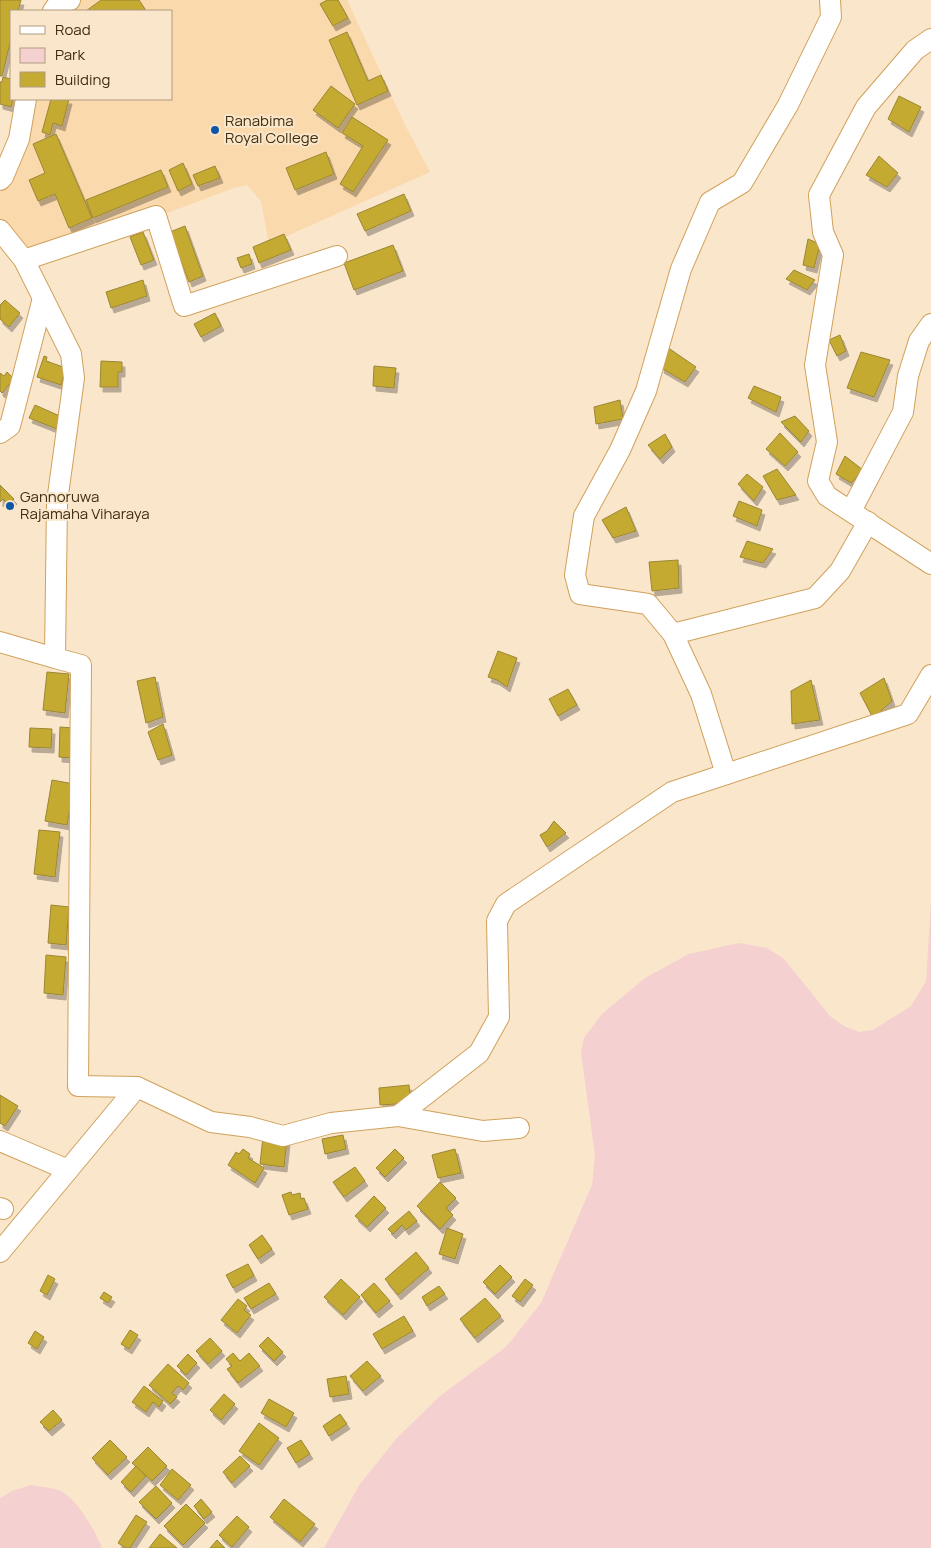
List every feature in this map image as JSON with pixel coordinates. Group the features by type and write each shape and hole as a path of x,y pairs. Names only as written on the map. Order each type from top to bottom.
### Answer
{"street":[{"path":"54,10 58,4 70,0"},
{"path":"726,774 701,694 673,634 648,604 580,594 575,575 584,516 620,450 646,391 681,269 710,202 742,183 788,105 830,17 830,0"},
{"path":"931,39 915,50 866,107 819,195 822,232 833,255 815,365 827,442 818,481 827,496 931,564"},
{"path":"0,180 19,139 26,100"},
{"path":"24,260 156,216 184,306 336,256"},
{"path":"0,230 24,260 70,354 74,378 56,502 55,658"},
{"path":"0,433 10,426 43,298"},
{"path":"673,634 815,598 840,571 903,412 908,376 919,341 931,324"},
{"path":"0,642 81,665 78,1086 137,1087 211,1122 250,1127 283,1136 331,1123 398,1116 483,1131 519,1128"},
{"path":"398,1116 479,1053 500,1017 497,921 506,904 672,792 908,714 931,675"},
{"path":"0,1252 137,1087"},
{"path":"0,1140 68,1170"}],"shaded area":[{"name":"Ranabima Royal College","path":"80,0 347,0 406,127 430,172 269,244 261,201 247,185 237,187 35,262 0,221 0,193 19,155 30,100 172,100 172,10 64,10"}],"green space":[{"path":"931,903 931,1548 324,1548 360,1484 397,1438 440,1396 506,1347 541,1303 592,1185 595,1156 581,1052 584,1038 602,1014 645,978 689,954 739,943 767,948 784,959 830,1016 844,1026 859,1032 873,1030 911,1006 926,981"},
{"path":"31,1485 58,1490 71,1499 90,1524 102,1548 0,1548 0,1498 12,1491"}],"building":[{"path":"0,0 21,0 18,10 10,10 10,43 2,76 0,76"},
{"path":"101,0 139,0 145,9 144,10 87,10"},
{"path":"327,0 338,0 348,18 333,26 320,4"},
{"path":"347,32 368,81 381,75 388,91 357,105 329,40"},
{"path":"3,77 10,79 10,100 13,100 11,107 0,104 0,82 2,82"},
{"path":"331,86 355,104 338,128 313,110"},
{"path":"899,96 921,107 909,132 888,119"},
{"path":"51,100 69,100 62,126 53,123 50,135 42,132"},
{"path":"352,117 388,140 353,192 340,184 363,146 342,133"},
{"path":"56,134 92,218 69,228 55,194 38,201 29,180 45,173 33,144"},
{"path":"326,152 334,174 295,190 286,168"},
{"path":"879,156 898,173 887,187 866,175"},
{"path":"183,163 192,184 178,191 169,170"},
{"path":"215,166 220,178 198,186 193,175"},
{"path":"161,170 168,187 93,218 86,200"},
{"path":"404,194 411,211 365,231 357,214"},
{"path":"185,226 203,276 189,282 170,232"},
{"path":"143,232 154,260 141,265 130,237"},
{"path":"284,234 291,250 259,263 253,247"},
{"path":"808,239 820,244 814,268 803,265"},
{"path":"393,245 403,271 354,290 344,263"},
{"path":"249,254 252,264 241,268 237,258"},
{"path":"794,270 815,280 807,290 786,279"},
{"path":"143,280 147,296 111,308 106,292"},
{"path":"5,300 20,313 9,327 0,319 0,305"},
{"path":"215,313 221,326 201,337 194,324"},
{"path":"840,335 846,351 837,356 829,340"},
{"path":"667,347 696,367 685,382 661,368"},
{"path":"861,352 890,360 874,397 847,388"},
{"path":"44,356 47,357 46,361 66,368 61,385 37,377"},
{"path":"101,361 122,362 122,372 118,372 118,387 100,387"},
{"path":"374,366 396,368 394,388 373,386"},
{"path":"7,372 14,379 2,393 0,391 0,373 4,376"},
{"path":"754,386 781,397 776,412 748,398"},
{"path":"620,400 623,419 596,424 594,407"},
{"path":"35,405 62,417 57,429 29,418"},
{"path":"795,416 809,431 801,442 781,422"},
{"path":"780,433 798,452 785,466 766,449"},
{"path":"665,434 672,447 660,459 648,445"},
{"path":"845,456 863,470 851,483 836,474"},
{"path":"777,469 796,495 777,500 763,476"},
{"path":"747,474 763,487 754,501 738,484"},
{"path":"0,485 14,499 9,505 3,499 0,502"},
{"path":"739,501 762,510 757,526 733,516"},
{"path":"626,507 636,531 613,538 602,520"},
{"path":"747,541 773,549 763,563 740,557"},
{"path":"678,560 679,588 652,591 649,562"},
{"path":"498,651 517,658 507,687 497,680 488,677"},
{"path":"47,672 69,674 65,713 43,710"},
{"path":"155,677 163,717 146,723 137,681"},
{"path":"884,678 892,701 873,718 860,693"},
{"path":"811,680 820,720 792,724 791,691"},
{"path":"568,689 577,705 558,716 549,699"},
{"path":"163,724 172,755 158,760 148,732"},
{"path":"60,727 74,728 73,758 59,757"},
{"path":"30,728 52,729 51,748 29,747"},
{"path":"52,780 74,784 67,825 45,821"},
{"path":"554,821 566,833 547,847 540,835 547,831"},
{"path":"39,830 60,832 55,877 34,874"},
{"path":"51,905 69,907 66,945 48,943"},
{"path":"46,955 66,957 63,995 44,993"},
{"path":"409,1085 411,1103 380,1105 379,1088"},
{"path":"0,1095 18,1106 5,1126 0,1123"},
{"path":"343,1135 346,1149 325,1154 322,1139"},
{"path":"263,1137 287,1140 284,1167 260,1164"},
{"path":"243,1149 250,1154 248,1158 264,1168 255,1183 228,1165 236,1152 239,1154"},
{"path":"395,1149 404,1158 385,1177 376,1168"},
{"path":"455,1149 461,1173 438,1178 432,1155"},
{"path":"355,1167 365,1181 344,1197 333,1182"},
{"path":"440,1182 456,1198 446,1208 453,1215 440,1229 417,1206"},
{"path":"291,1192 292,1195 300,1193 301,1199 304,1198 308,1209 289,1215 282,1195"},
{"path":"374,1196 386,1208 367,1227 355,1216"},
{"path":"409,1211 417,1221 406,1230 402,1225 393,1234 388,1229"},
{"path":"447,1228 463,1234 455,1259 439,1254"},
{"path":"262,1235 272,1249 258,1259 249,1245"},
{"path":"416,1252 429,1268 398,1295 385,1279"},
{"path":"248,1264 254,1276 233,1288 226,1275"},
{"path":"500,1265 512,1277 495,1294 483,1282"},
{"path":"48,1275 55,1279 47,1295 40,1291"},
{"path":"341,1279 360,1297 343,1315 324,1297"},
{"path":"525,1279 533,1285 520,1302 512,1296"},
{"path":"269,1283 276,1294 251,1309 244,1298"},
{"path":"374,1283 390,1301 376,1313 361,1295"},
{"path":"439,1286 445,1294 427,1306 422,1297"},
{"path":"104,1292 112,1297 108,1303 100,1298"},
{"path":"485,1298 501,1316 475,1338 460,1319"},
{"path":"238,1299 247,1306 244,1310 251,1315 237,1333 221,1320"},
{"path":"404,1316 413,1331 382,1349 373,1334"},
{"path":"130,1330 138,1335 129,1349 121,1344"},
{"path":"35,1331 44,1337 37,1349 28,1343"},
{"path":"268,1337 283,1352 274,1361 259,1346"},
{"path":"210,1338 222,1351 208,1364 196,1351"},
{"path":"233,1353 240,1361 249,1353 260,1366 238,1383 227,1369 232,1366 226,1359"},
{"path":"188,1354 197,1363 186,1375 177,1366"},
{"path":"367,1361 381,1376 363,1391 350,1376"},
{"path":"168,1364 189,1383 183,1390 178,1386 172,1393 177,1397 170,1404 149,1385"},
{"path":"346,1376 349,1394 330,1397 327,1379"},
{"path":"144,1386 163,1401 159,1407 153,1402 146,1412 132,1402"},
{"path":"224,1394 235,1404 221,1420 210,1410"},
{"path":"269,1399 294,1413 286,1427 261,1413"},
{"path":"53,1410 62,1420 49,1431 40,1422"},
{"path":"340,1414 347,1424 329,1436 323,1426"},
{"path":"259,1423 279,1438 259,1465 239,1451"},
{"path":"110,1440 127,1457 108,1475 92,1458"},
{"path":"301,1440 310,1454 296,1463 287,1448"},
{"path":"148,1447 167,1466 152,1481 132,1463"},
{"path":"240,1456 250,1466 232,1483 223,1472"},
{"path":"136,1466 146,1476 131,1492 121,1482"},
{"path":"172,1469 191,1485 178,1500 160,1485"},
{"path":"156,1486 172,1503 156,1519 139,1502"},
{"path":"201,1499 212,1512 204,1519 194,1506"},
{"path":"284,1499 315,1524 300,1542 270,1517"},
{"path":"186,1504 205,1523 183,1545 164,1526"},
{"path":"136,1515 147,1522 130,1548 126,1548 118,1543"},
{"path":"237,1516 249,1527 232,1547 219,1535"},
{"path":"160,1534 177,1548 149,1548"},
{"path":"217,1540 225,1548 210,1548"}],"place":[{"name":"Ranabima Royal College","path":"215,130"},
{"name":"Gannoruwa Rajamaha Viharaya","path":"10,506"}]}
